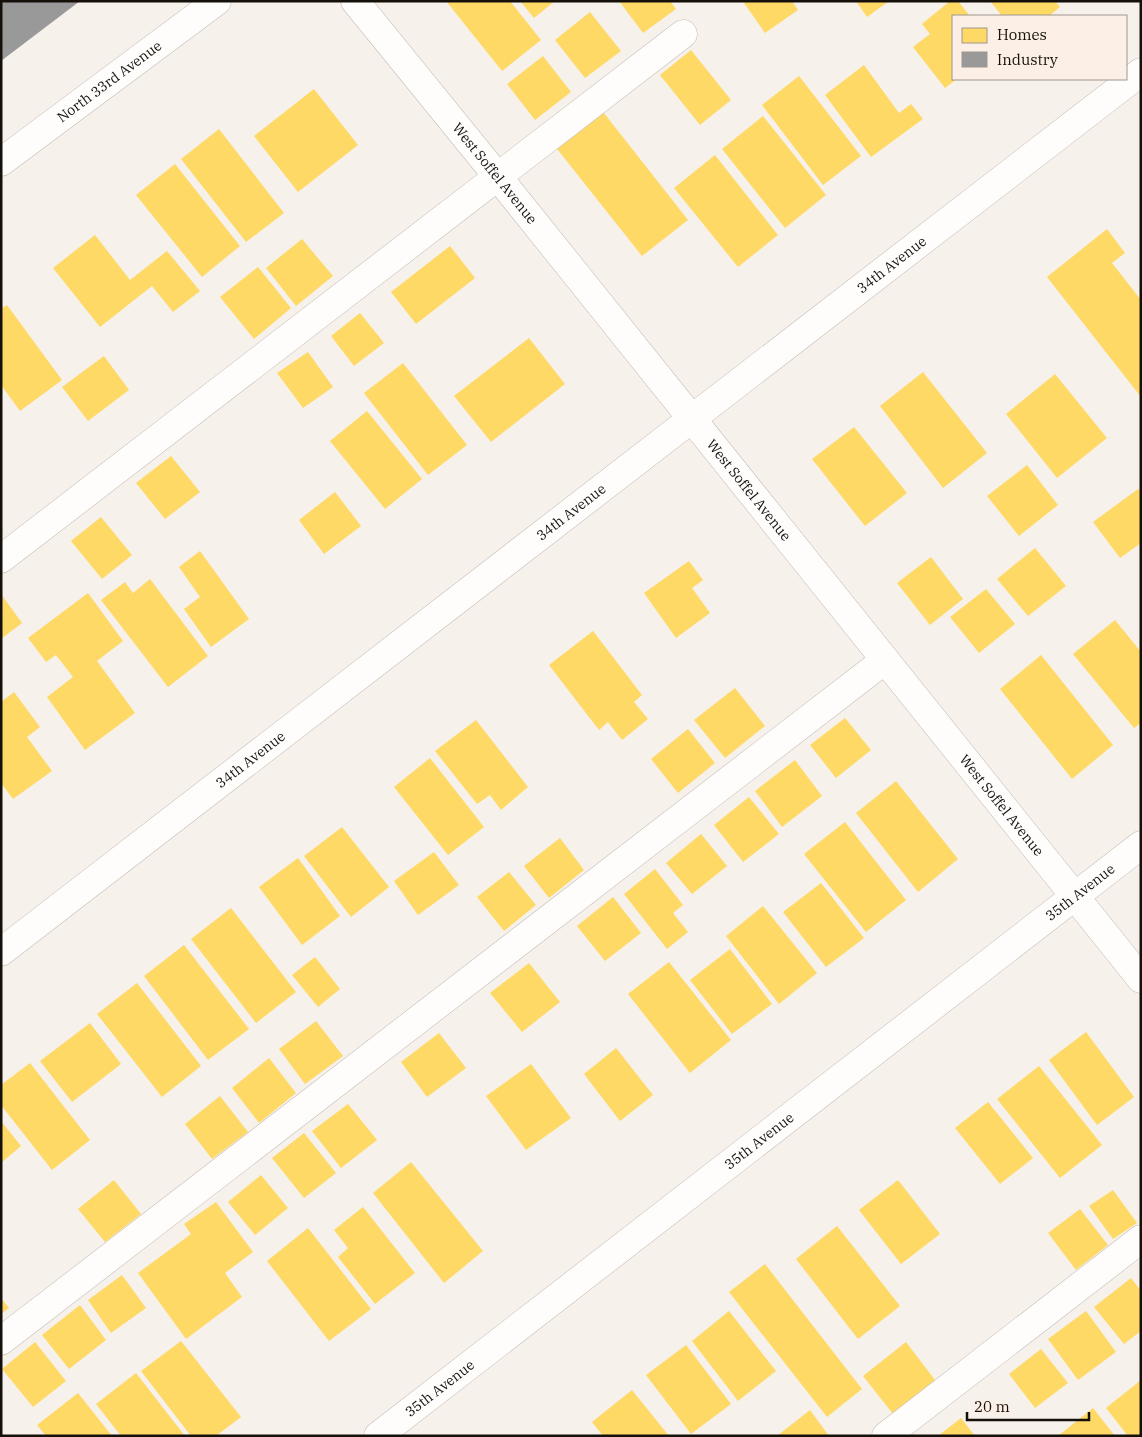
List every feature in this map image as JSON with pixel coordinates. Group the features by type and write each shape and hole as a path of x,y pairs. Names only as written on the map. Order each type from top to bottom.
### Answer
{"street":[{"name":"North 33rd Avenue","path":"1,162 217,1"},
{"name":"West Soffel Avenue","path":"355,1 1141,979"},
{"path":"1,559 684,34"},
{"name":"34th Avenue","path":"1,952 1141,72"},
{"path":"1,1341 885,660"},
{"name":"35th Avenue","path":"378,1436 1141,845"},
{"path":"886,1436 1141,1239"}],"building: Homes":[{"path":"446,1 510,1 541,40 502,71"},
{"path":"520,1 555,1 534,18"},
{"path":"619,1 670,1 676,9 643,33"},
{"path":"747,1 792,1 798,10 765,33 744,3"},
{"path":"856,1 889,1 867,17"},
{"path":"950,1 958,1 969,15 952,15 952,80 956,80 945,88 913,47 930,34 922,24"},
{"path":"990,1 1055,1 1060,7 1050,15 1001,15"},
{"path":"590,12 621,51 585,78 555,40"},
{"path":"691,50 731,100 700,125 660,75"},
{"path":"543,56 571,92 535,120 507,84"},
{"path":"864,65 899,113 911,104 923,119 871,157 825,95"},
{"path":"799,76 861,156 823,185 762,105"},
{"path":"314,89 358,145 298,192 254,136"},
{"path":"600,108 688,220 642,256 554,145"},
{"path":"763,116 826,195 785,228 722,149"},
{"path":"219,129 284,213 246,242 181,159"},
{"path":"715,155 778,235 738,267 674,188"},
{"path":"175,164 240,246 202,277 136,195"},
{"path":"1107,229 1125,253 1112,263 1141,300 1141,397 1047,277"},
{"path":"95,235 130,280 167,251 200,291 173,312 152,286 100,327 53,268"},
{"path":"302,239 333,276 296,306 266,268"},
{"path":"450,246 475,278 416,324 391,292"},
{"path":"258,267 291,308 254,339 220,297"},
{"path":"7,305 62,380 20,411 1,385 1,309"},
{"path":"360,313 384,343 354,366 331,336"},
{"path":"529,338 565,384 491,442 454,396"},
{"path":"308,352 333,387 303,408 277,373"},
{"path":"104,356 129,390 88,421 62,387"},
{"path":"403,363 467,445 428,475 364,393"},
{"path":"923,372 987,453 943,488 880,406"},
{"path":"1055,374 1107,438 1057,478 1006,414"},
{"path":"367,411 422,479 385,509 330,441"},
{"path":"854,427 907,493 865,526 812,459"},
{"path":"171,456 200,492 165,519 136,483"},
{"path":"1027,465 1058,505 1019,536 987,496"},
{"path":"1138,489 1141,492 1141,543 1120,558 1093,522"},
{"path":"335,492 361,526 324,554 299,520"},
{"path":"101,517 132,555 102,579 71,541"},
{"path":"1035,548 1066,586 1028,616 997,579"},
{"path":"200,551 249,619 211,647 184,609 200,597 179,567"},
{"path":"931,557 963,599 930,625 897,583"},
{"path":"689,561 703,580 692,588 710,613 676,638 644,593"},
{"path":"150,579 208,656 168,687 101,600 125,582 133,593"},
{"path":"986,589 1015,624 979,653 950,617"},
{"path":"88,593 123,641 97,661 135,713 85,750 47,697 73,677 56,655 46,662 28,638"},
{"path":"1,594 22,623 1,639"},
{"path":"1115,620 1141,652 1141,723 1134,728 1073,654"},
{"path":"593,631 642,695 634,702 648,719 622,740 608,722 599,730 549,665"},
{"path":"1041,655 1113,745 1072,779 1000,689"},
{"path":"735,688 765,726 725,758 694,720"},
{"path":"14,692 40,727 27,737 52,771 13,799 1,783 1,702"},
{"path":"845,718 871,750 836,778 810,745"},
{"path":"476,720 528,787 501,810 490,795 477,804 435,751"},
{"path":"688,729 715,763 678,793 651,759"},
{"path":"430,758 484,827 448,855 394,787"},
{"path":"795,760 822,796 782,827 755,791"},
{"path":"896,781 958,859 918,892 856,813"},
{"path":"749,797 779,834 743,862 714,825"},
{"path":"845,822 906,900 866,932 804,854"},
{"path":"342,827 389,887 351,917 304,856"},
{"path":"701,834 727,866 692,894 666,863"},
{"path":"560,838 584,870 549,898 524,866"},
{"path":"434,852 459,885 418,915 394,881"},
{"path":"298,858 340,916 302,945 259,887"},
{"path":"655,869 683,905 673,913 688,932 667,949 624,894"},
{"path":"509,872 536,905 504,931 477,897"},
{"path":"821,883 864,938 826,967 783,912"},
{"path":"613,897 641,933 605,961 577,926"},
{"path":"763,906 817,973 779,1004 726,936"},
{"path":"231,908 296,992 256,1023 191,939"},
{"path":"184,945 249,1029 208,1060 144,976"},
{"path":"730,949 772,1004 732,1034 690,980"},
{"path":"315,957 340,989 318,1007 292,975"},
{"path":"669,962 731,1040 690,1073 628,994"},
{"path":"529,963 560,1002 522,1032 490,993"},
{"path":"137,983 201,1066 162,1097 97,1014"},
{"path":"316,1021 343,1056 305,1084 279,1049"},
{"path":"90,1023 121,1064 72,1102 40,1061"},
{"path":"1086,1032 1134,1097 1097,1125 1049,1060"},
{"path":"439,1033 466,1068 427,1097 401,1062"},
{"path":"616,1048 653,1095 620,1121 584,1074"},
{"path":"269,1058 296,1093 259,1123 232,1088"},
{"path":"30,1063 90,1140 52,1170 1,1105 1,1085"},
{"path":"531,1064 571,1118 526,1150 486,1096"},
{"path":"1039,1066 1102,1145 1060,1178 997,1099"},
{"path":"220,1096 248,1132 212,1159 185,1124"},
{"path":"988,1102 1033,1158 1000,1184 955,1128"},
{"path":"348,1104 377,1140 341,1168 312,1131"},
{"path":"1,1121 21,1146 1,1163"},
{"path":"304,1133 336,1173 304,1198 272,1158"},
{"path":"411,1162 483,1251 444,1283 373,1193"},
{"path":"261,1175 288,1208 255,1235 228,1202"},
{"path":"114,1180 141,1214 105,1242 78,1209"},
{"path":"898,1180 940,1234 901,1264 859,1210"},
{"path":"1113,1190 1137,1223 1113,1239 1089,1206"},
{"path":"216,1202 253,1252 225,1273 242,1297 186,1339 138,1273 191,1234 184,1224"},
{"path":"363,1207 415,1273 375,1304 338,1257 348,1248 334,1230"},
{"path":"1080,1209 1108,1245 1076,1270 1048,1233"},
{"path":"837,1226 900,1306 858,1339 796,1259"},
{"path":"308,1228 371,1309 329,1341 267,1261"},
{"path":"765,1264 862,1389 827,1417 729,1292"},
{"path":"122,1275 146,1308 111,1333 88,1300"},
{"path":"1131,1278 1141,1291 1141,1331 1124,1344 1094,1307"},
{"path":"1,1298 9,1308 1,1314"},
{"path":"80,1305 106,1340 69,1369 42,1335"},
{"path":"729,1311 776,1371 738,1401 692,1341"},
{"path":"1086,1311 1116,1352 1078,1380 1048,1339"},
{"path":"181,1341 241,1417 216,1436 191,1436 141,1371"},
{"path":"35,1342 66,1381 33,1407 2,1369"},
{"path":"906,1342 935,1380 893,1414 863,1376"},
{"path":"686,1345 731,1404 691,1434 646,1375"},
{"path":"1041,1349 1068,1383 1035,1408 1009,1374"},
{"path":"136,1373 185,1436 121,1436 96,1404"},
{"path":"1141,1380 1141,1436 1128,1436 1106,1408"},
{"path":"632,1390 669,1436 603,1436 592,1422"},
{"path":"78,1393 112,1436 46,1436 37,1425"},
{"path":"1093,1408 1115,1436 1058,1436"},
{"path":"810,1410 829,1436 777,1436"},
{"path":"961,1418 975,1436 938,1436"}],"building: Industry":[{"path":"1,1 80,1 1,61"}]}
